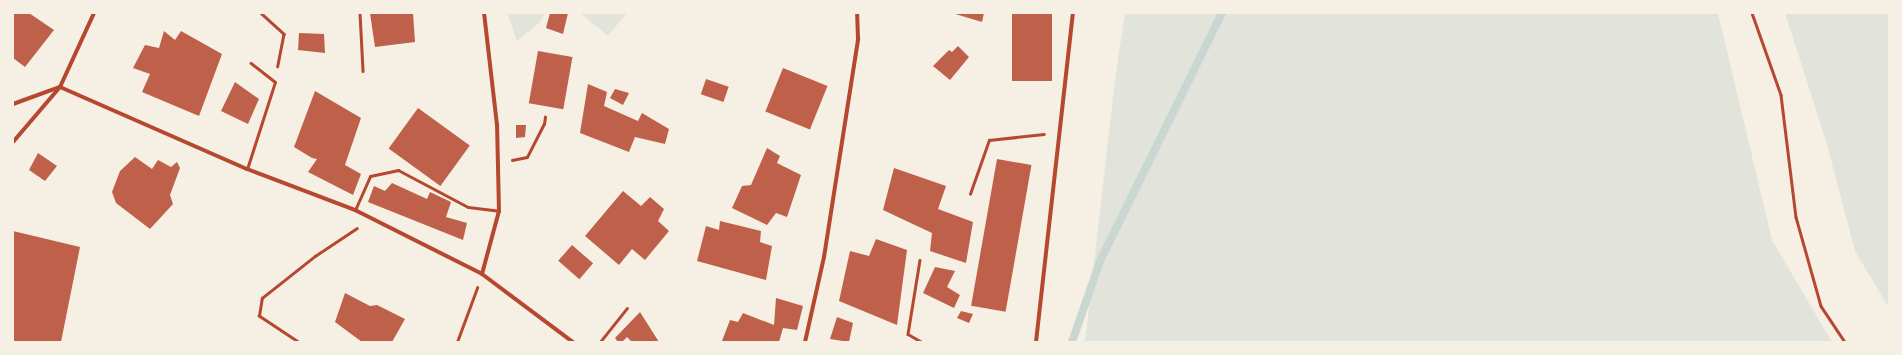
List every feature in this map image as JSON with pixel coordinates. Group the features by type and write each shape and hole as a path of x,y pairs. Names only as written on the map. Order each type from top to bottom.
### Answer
{"street":[{"path":"13,142 60,87 94,13"},
{"path":"482,274 499,211 497,125 484,13"},
{"path":"806,342 824,257 858,39 857,13"},
{"path":"1036,342 1061,132 1073,13"},
{"path":"13,104 60,87 247,170 355,210 482,274 573,342"}],"lane":[{"path":"247,170 276,82 251,63"},
{"path":"355,210 370,176 398,170 468,207 499,211"}],"path":[{"path":"261,13 284,34 276,82"},
{"path":"360,13 363,71"},
{"path":"814,13 824,13"},
{"path":"1752,13 1781,95 1796,217 1821,306 1845,342"},
{"path":"498,163 527,157 544,124 545,117"},
{"path":"970,194 989,140 1061,132"},
{"path":"298,342 258,316 262,298 315,256 373,218"},
{"path":"920,260 908,334 922,342"},
{"path":"457,342 482,274"},
{"path":"600,342 627,308"},
{"path":"291,342 293,338"}],"shaded area":[{"path":"507,13 545,13 539,23 517,41"},
{"path":"580,13 627,13 608,36"},
{"path":"1125,13 1718,13 1772,240 1832,342 1085,342 1115,80"},
{"path":"1785,13 1889,13 1889,308 1855,251 1826,141"}],"building":[{"path":"13,13 29,13 54,30 25,67 13,58"},
{"path":"370,13 413,13 415,42 375,47"},
{"path":"550,13 568,13 563,34 546,28"},
{"path":"952,13 984,13 982,22"},
{"path":"1012,13 1052,13 1052,81 1012,81"},
{"path":"164,31 175,40 181,31 222,54 199,116 142,92 150,74 133,68 145,45 159,48"},
{"path":"299,33 324,34 325,53 298,50"},
{"path":"958,46 969,57 950,80 933,66 949,50 952,52"},
{"path":"538,51 572,57 563,109 529,103"},
{"path":"783,68 828,86 810,130 765,112"},
{"path":"706,79 729,87 723,102 701,94"},
{"path":"235,82 259,99 248,124 221,111"},
{"path":"588,84 607,92 604,106 638,121 642,113 669,129 665,144 635,137 629,152 580,133"},
{"path":"615,89 629,93 623,105 610,98"},
{"path":"315,91 361,118 345,165 361,174 353,195 308,172 317,159 312,158 294,147"},
{"path":"418,108 470,146 440,186 389,148"},
{"path":"516,125 526,125 525,137 516,138"},
{"path":"767,148 780,156 777,163 801,175 787,217 776,213 767,225 732,208 742,186 751,185"},
{"path":"38,153 57,166 45,181 29,170"},
{"path":"135,157 152,169 158,160 171,167 177,162 180,168 170,195 173,204 150,229 116,203 112,192 120,171"},
{"path":"997,159 1031,165 1006,312 971,306"},
{"path":"894,168 946,186 938,209 973,222 966,263 930,251 932,233 883,210"},
{"path":"392,183 427,199 430,192 451,202 446,217 467,223 463,240 368,202 374,186 385,191"},
{"path":"623,191 641,206 650,197 664,209 658,221 669,231 645,260 632,249 619,265 585,236"},
{"path":"720,221 761,231 760,242 772,246 766,280 697,261 706,226 719,230"},
{"path":"13,231 80,247 61,342 13,342"},
{"path":"876,239 907,250 897,325 839,301 850,251 869,256"},
{"path":"572,245 593,263 579,279 558,261"},
{"path":"935,267 955,271 947,287 960,295 954,308 923,293"},
{"path":"345,293 370,306 377,305 405,319 392,342 362,342 335,322"},
{"path":"776,298 803,306 797,330 783,328 779,342 722,341 730,320 738,322 743,313 774,325"},
{"path":"961,311 973,314 969,323 957,318"},
{"path":"640,312 659,342 632,342 627,337 622,342 618,342 615,338"},
{"path":"837,317 853,323 849,342 830,339"}],"waterway":[{"path":"1072,342 1100,261 1222,13"}]}
